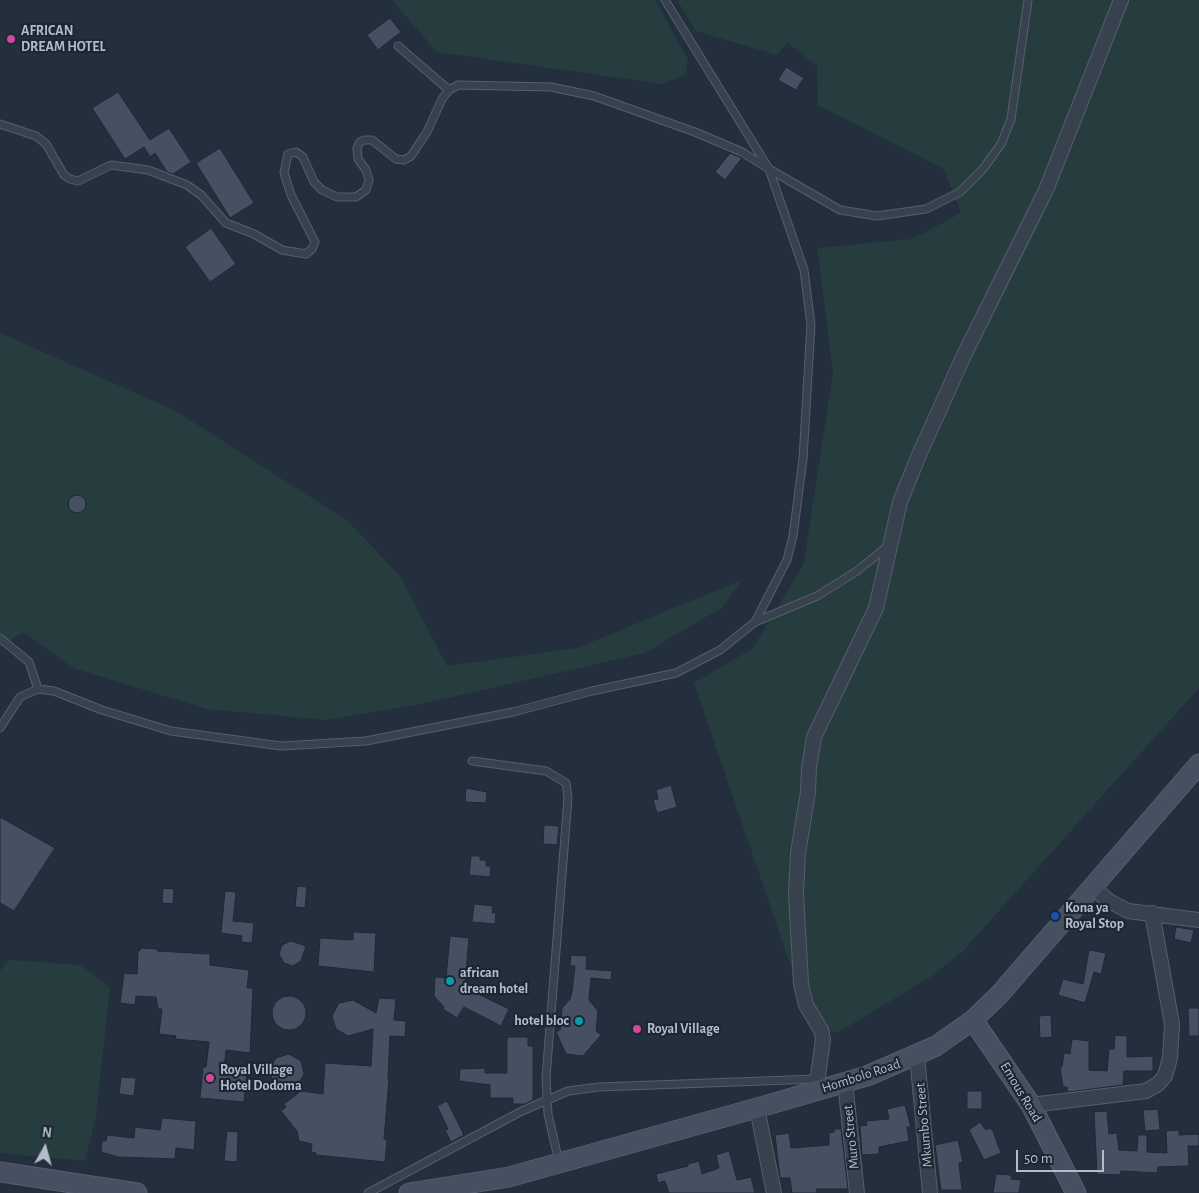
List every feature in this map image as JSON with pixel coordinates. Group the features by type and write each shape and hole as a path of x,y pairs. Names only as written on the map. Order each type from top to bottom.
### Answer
{"street":[{"path":"817,1085 823,1039 821,1030 806,1005 801,984 796,894 798,853 808,792 811,751 819,728 876,608 900,502 966,353 1046,190 1121,0"},
{"name":"Hombolo Road","path":"408,1193 509,1176 757,1108 817,1085 845,1082 867,1076 917,1056 936,1046 974,1020 999,995 1199,764"},
{"path":"1092,887 1109,901 1128,911 1152,912 1199,920"},
{"path":"1031,1106 1146,1092 1158,1084 1165,1076 1170,1058 1172,1024 1152,912"},
{"name":"Emous Road","path":"974,1020 1031,1106 1076,1193"},
{"name":"Mkumbo Street","path":"917,1056 930,1193"},
{"name":"Muro Street","path":"845,1082 857,1193"},
{"path":"757,1108 774,1193"},
{"path":"0,1172 136,1193"}],"lane":[{"path":"665,0 769,169 804,270 812,324 803,459 793,536 788,560 755,622"},
{"path":"0,124 36,136 46,144 64,175 70,179 78,180 111,165 148,170 187,184 201,195 226,223 254,234 282,250 306,254 312,249 315,242 291,195 284,174 288,154 296,152 303,157 314,182 322,190 337,197 356,197 366,190 368,180 366,170 358,159 357,148 360,142 372,140 396,159 404,160 411,156 427,132 442,99 449,90 458,85 551,87 594,96 695,132 742,152 840,210 877,216 926,208 960,192 983,170 1001,144 1010,119 1028,0"},
{"path":"398,46 449,90"},
{"path":"0,728 20,697 38,689 54,692 102,710 171,731 281,746 366,741 513,712 592,691 676,673 720,650 755,622 817,596 857,571 890,545"},
{"path":"0,638 29,662 38,689"},
{"path":"472,761 546,771 566,784 568,798 546,1100 559,1162"},
{"path":"368,1193 546,1100 568,1091 598,1087 817,1085"}],"green space":[{"path":"392,0 655,0 688,60 685,75 662,84 437,52"},
{"path":"677,0 1199,0 1199,688 962,952 932,976 837,1033 812,1028 694,683 753,648 804,563 833,372 817,248 912,239 961,213 944,169 818,105 817,66 787,42 777,55 696,31"},
{"path":"0,333 174,410 348,521 400,576 447,666 577,648 742,580 723,607 645,653 417,705 326,720 207,709 73,668 23,632 0,647"},
{"path":"9,960 80,965 110,987 96,1116 85,1161 0,1153 0,971"}],"building":[{"path":"390,18 401,32 378,50 367,35"},
{"path":"786,67 804,78 796,90 778,80"},
{"path":"118,92 150,140 169,128 191,162 173,174 167,172 155,153 150,157 144,147 125,159 92,108"},
{"path":"220,148 254,203 230,218 196,163"},
{"path":"730,153 742,158 725,180 715,172"},
{"path":"211,228 236,264 210,282 185,247"},
{"path":"73,495 81,495 86,500 84,511 73,513 68,508 68,500"},
{"path":"671,785 677,807 657,813 653,800 658,799 656,790"},
{"path":"466,788 487,792 486,803 465,802"},
{"path":"0,817 55,848 14,911 0,903"},
{"path":"544,825 559,826 557,845 543,844"},
{"path":"471,856 480,856 480,860 486,860 486,866 491,866 490,877 469,875"},
{"path":"297,886 307,887 305,908 295,907"},
{"path":"163,888 174,889 173,904 162,903"},
{"path":"225,891 236,892 233,921 254,923 252,943 241,942 242,936 221,933"},
{"path":"474,904 493,906 492,913 496,913 495,924 472,922"},
{"path":"1176,927 1194,930 1191,943 1174,939"},
{"path":"353,932 376,933 374,972 318,966 320,938 353,940"},
{"name":"african dream hotel","path":"450,936 469,938 465,983 478,989 476,993 509,1009 501,1026 464,1007 457,1018 443,1009 444,1007 434,996 435,977 446,978"},
{"path":"291,941 306,946 301,961 293,966 284,963 279,954 282,945"},
{"path":"140,948 158,949 157,951 210,954 210,965 249,970 247,988 253,988 250,1053 226,1050 224,1069 247,1071 244,1102 200,1098 203,1067 206,1067 209,1042 175,1039 176,1036 159,1034 162,1009 158,1009 156,997 136,996 135,1005 120,1003 124,973 137,974 138,950 140,951"},
{"path":"1089,950 1106,953 1101,974 1094,972 1085,1003 1058,995 1063,979 1083,984"},
{"name":"hotel bloc","path":"571,955 587,956 586,969 612,971 611,980 591,978 589,1000 598,1011 596,1031 601,1035 583,1056 566,1054 556,1032 560,1030 562,1008 570,999 572,992 575,966 570,966"},
{"path":"289,996 301,1001 306,1013 301,1025 289,1030 277,1025 272,1013 277,1001"},
{"path":"379,998 396,999 394,1020 406,1021 405,1037 390,1036 389,1079 384,1139 387,1140 385,1162 316,1155 316,1153 311,1152 312,1144 299,1141 297,1131 281,1111 286,1107 284,1104 301,1091 323,1094 325,1063 371,1066 373,1029 348,1036 336,1029 332,1016 339,1003 353,1000 376,1013"},
{"path":"1188,1008 1199,1008 1199,1036 1189,1036"},
{"path":"1051,1015 1052,1037 1040,1038 1039,1016"},
{"path":"1115,1035 1127,1036 1127,1057 1153,1056 1153,1071 1124,1071 1123,1085 1068,1092 1067,1087 1063,1087 1060,1067 1062,1067 1064,1053 1070,1054 1072,1039 1089,1041 1089,1070 1107,1071 1109,1049 1114,1049"},
{"path":"507,1037 528,1037 528,1046 533,1046 533,1100 525,1104 513,1104 513,1098 490,1098 490,1085 459,1081 460,1069 485,1068 485,1073 507,1073"},
{"path":"289,1054 301,1061 304,1074 293,1094 273,1083 269,1070 276,1058"},
{"path":"121,1077 136,1078 134,1096 119,1094"},
{"path":"967,1091 982,1091 982,1109 967,1109"},
{"path":"447,1101 464,1135 451,1142 445,1130 448,1129 437,1106"},
{"path":"905,1105 911,1127 907,1127 909,1141 879,1147 879,1154 862,1155 860,1126 867,1125 866,1121 889,1119 887,1109"},
{"path":"1158,1109 1160,1130 1145,1131 1143,1110"},
{"path":"1107,1111 1109,1134 1117,1133 1119,1150 1137,1151 1138,1135 1147,1135 1147,1152 1167,1153 1166,1131 1179,1130 1179,1135 1199,1134 1199,1146 1188,1146 1189,1166 1158,1167 1157,1173 1121,1171 1120,1175 1097,1174 1094,1112"},
{"path":"162,1118 196,1121 194,1150 176,1148 175,1159 118,1157 101,1152 102,1141 106,1141 107,1135 134,1138 135,1127 160,1130"},
{"path":"980,1122 986,1130 989,1128 993,1131 1001,1153 984,1160 969,1130"},
{"path":"834,1129 841,1129 848,1189 816,1189 817,1193 792,1193 790,1178 780,1178 775,1135 789,1133 791,1148 829,1145 829,1133 834,1132"},
{"path":"227,1131 238,1132 237,1162 224,1161"},
{"path":"958,1140 963,1162 959,1163 962,1190 941,1190 935,1145"},
{"path":"729,1151 737,1180 751,1177 755,1193 669,1193 665,1181 658,1183 656,1174 688,1166 688,1164 699,1161 702,1174 719,1168 716,1155"},
{"path":"996,1174 1011,1175 1011,1179 1021,1180 1019,1193 993,1193"}],"place":[{"name":"AFRICAN DREAM HOTEL","path":"11,39"},
{"name":"Kona ya Royal Stop","path":"1055,916"},
{"name":"african dream hotel","path":"450,981"},
{"name":"hotel bloc","path":"579,1021"},
{"name":"Royal Village","path":"637,1029"},
{"name":"Royal Village Hotel Dodoma","path":"210,1078"}]}
